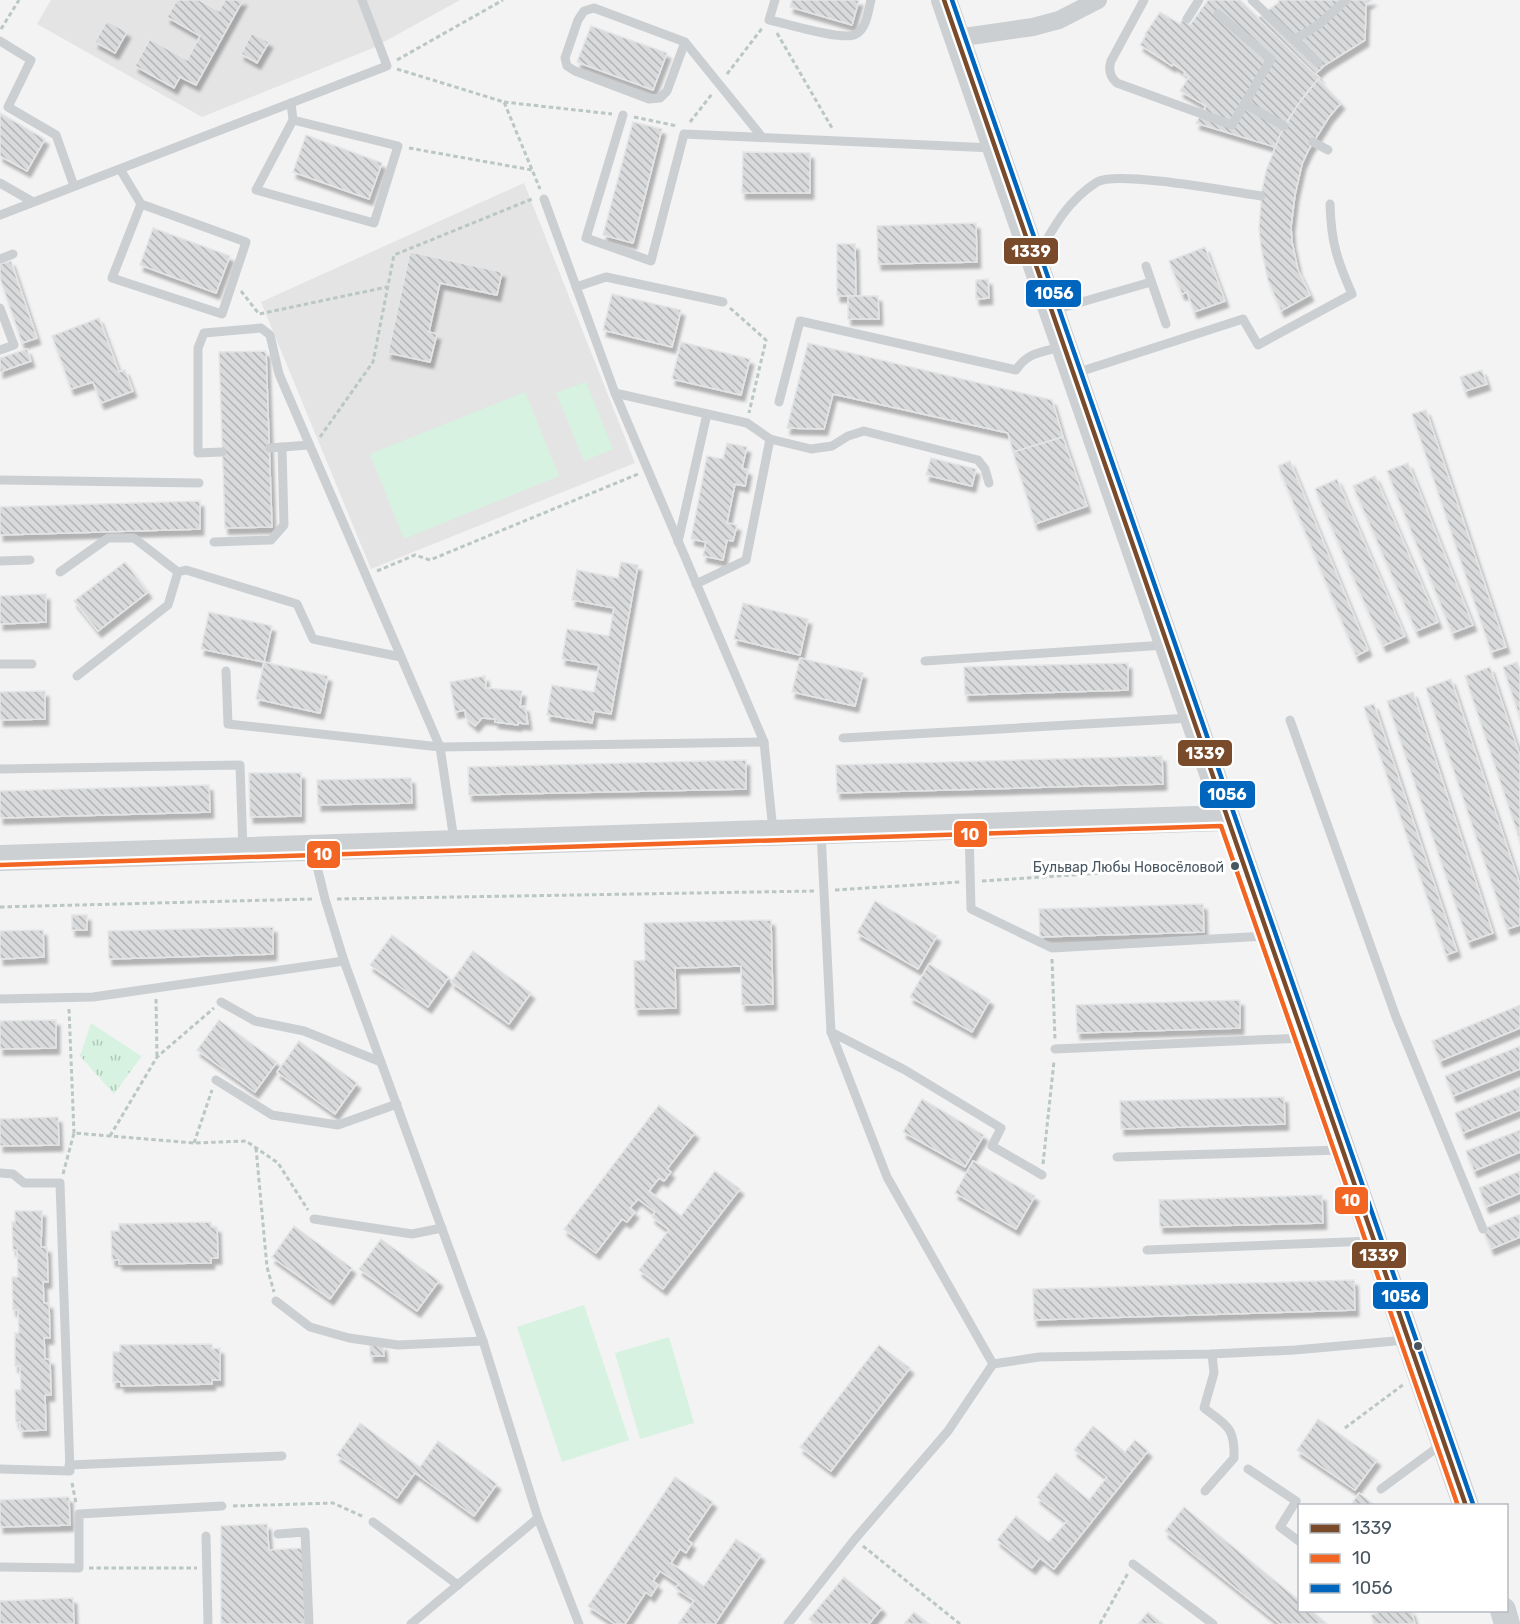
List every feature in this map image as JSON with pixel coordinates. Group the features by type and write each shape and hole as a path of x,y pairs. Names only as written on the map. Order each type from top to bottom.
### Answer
{"street":[{"path":"944,0 1465,1504"},
{"path":"957,38 1033,27 1059,20 1098,0"},
{"path":"0,858 1226,818"}],"lane":[{"path":"0,215 387,66 362,0"},
{"path":"775,0 769,20 844,37 857,34 865,24 871,0"},
{"path":"1144,0 1111,61 1109,67 1113,79 1117,83 1228,125 1234,123 1271,59 1218,14"},
{"path":"1187,19 1199,0"},
{"path":"1252,0 1318,63"},
{"path":"1294,40 1318,25 1346,0"},
{"path":"685,42 667,92 660,98 650,99 574,71 567,66 565,58 578,20 584,11 594,8 685,42 762,137"},
{"path":"0,41 31,60 8,107 56,135 74,186"},
{"path":"291,103 293,120 256,190 374,223 398,146 293,120"},
{"path":"1245,104 1284,126"},
{"path":"623,115 586,238 651,261 684,134 995,148"},
{"path":"1313,142 1328,150"},
{"path":"120,169 141,204 246,242 222,314 112,278 141,204"},
{"path":"1035,262 1059,218 1072,201 1099,180 1136,178 1261,196"},
{"path":"0,183 33,202"},
{"path":"543,197 615,393 764,742 773,832"},
{"path":"1074,374 1243,319 1258,345 1352,294 1336,259 1330,227 1330,204"},
{"path":"0,259 13,254"},
{"path":"1146,266 1166,324"},
{"path":"576,287 606,277 723,302"},
{"path":"1052,311 1151,282"},
{"path":"0,308 14,345 0,350"},
{"path":"778,402 800,321 1016,370 1023,359 1064,346"},
{"path":"222,452 198,453 198,348 204,333 261,328 270,335 279,374 440,747 454,843"},
{"path":"615,393 747,423 770,439 811,448 832,446 848,436 864,431 978,460 985,469 989,483"},
{"path":"678,542 707,414"},
{"path":"696,584 746,560 770,439"},
{"path":"270,448 309,445"},
{"path":"214,542 271,540 284,525 282,447"},
{"path":"0,480 199,483"},
{"path":"60,572 108,538 134,538 178,572"},
{"path":"0,561 30,560"},
{"path":"178,572 186,570 297,604 314,639 401,657"},
{"path":"78,676 168,605 178,572"},
{"path":"925,661 1167,645"},
{"path":"0,664 32,664"},
{"path":"226,671 228,724 440,747 764,742"},
{"path":"843,738 1193,718"},
{"path":"1290,720 1396,1017 1483,1229"},
{"path":"0,769 240,765 243,850"},
{"path":"969,826 971,909 1052,948 1268,936"},
{"path":"821,831 831,1032 887,1177 993,1364"},
{"path":"313,848 325,899 344,961 483,1341 538,1518 579,1624"},
{"path":"0,999 93,997 344,961"},
{"path":"221,1002 255,1021 304,1031 381,1062"},
{"path":"831,1032 905,1070 1001,1128 992,1146 1042,1175"},
{"path":"1055,1049 1304,1038"},
{"path":"216,1080 272,1114 338,1125 396,1104"},
{"path":"1117,1156 1343,1150"},
{"path":"0,1173 13,1174 24,1183 60,1183 69,1468"},
{"path":"314,1219 412,1234 442,1228"},
{"path":"1147,1250 1374,1241"},
{"path":"276,1301 310,1327 349,1338 398,1345 483,1341"},
{"path":"788,1624 855,1539 948,1431 993,1364 1039,1357 1212,1354 1295,1350 1409,1340"},
{"path":"1205,1491 1234,1458 1234,1443 1230,1428 1204,1408 1214,1373 1212,1354"},
{"path":"1381,1489 1444,1442"},
{"path":"0,1468 69,1468 282,1456"},
{"path":"1248,1469 1296,1501 1280,1527 1298,1541"},
{"path":"0,1567 79,1568 79,1514 222,1506"},
{"path":"411,1624 538,1518"},
{"path":"373,1522 458,1585"},
{"path":"278,1534 304,1532 309,1624"},
{"path":"206,1536 208,1624"},
{"path":"1133,1564 1213,1624"}],"path":[{"path":"0,31 19,0"},
{"path":"387,66 503,0"},
{"path":"696,114 769,20 840,141"},
{"path":"387,66 504,102 623,115 686,128"},
{"path":"309,445 318,440 373,362 394,255 543,197 504,102"},
{"path":"398,146 532,170"},
{"path":"233,281 259,314 387,287"},
{"path":"723,302 766,340 747,423"},
{"path":"366,575 416,555 430,560 648,470"},
{"path":"0,907 824,891 1244,864"},
{"path":"156,988 157,1057"},
{"path":"60,1183 74,1133 69,998"},
{"path":"110,1136 157,1057 221,1002"},
{"path":"194,1143 216,1080"},
{"path":"74,1133 194,1143 246,1141 278,1163 314,1219"},
{"path":"256,1148 267,1266 276,1301"},
{"path":"1345,1428 1420,1372"},
{"path":"69,1468 79,1514"},
{"path":"222,1506 333,1503 373,1522"},
{"path":"855,1539 960,1624"},
{"path":"1100,1624 1133,1564"},
{"path":"79,1568 207,1568"}],"shaded area":[{"path":"51,0 460,0 373,48 202,117 37,24"},
{"path":"524,183 635,463 371,569 261,302"}],"green space":[{"path":"586,382 613,449 584,461 556,393"},
{"path":"525,392 559,476 404,539 370,454"},
{"path":"91,1023 141,1056 144,1053 114,1094 80,1056"},
{"path":"584,1305 629,1440 562,1462 517,1327"},
{"path":"669,1337 694,1423 640,1439 615,1353"}],"building":[{"path":"177,0 199,0 219,11 225,0 243,0 196,85 180,77 174,88 135,66 150,39 187,60 200,36 167,17"},
{"path":"792,0 859,0 852,25 790,7"},
{"path":"1208,0 1240,0 1320,78 1307,92 1288,120 1275,147 1196,123 1206,106 1180,91 1189,77 1173,64 1172,66 1140,45 1160,12 1180,24 1182,20 1190,25"},
{"path":"1278,0 1372,0 1366,4 1365,40 1325,65 1315,74 1258,18 1279,2"},
{"path":"107,21 127,32 115,53 95,42"},
{"path":"591,26 667,53 653,90 577,62"},
{"path":"252,33 269,42 257,63 241,54"},
{"path":"1318,79 1341,103 1329,117 1309,149 1302,164 1295,195 1291,227 1292,242 1298,270 1310,295 1281,311 1268,280 1261,247 1259,228 1262,190 1266,171 1280,135 1297,106"},
{"path":"0,113 45,139 27,171 0,156"},
{"path":"633,122 662,129 633,243 603,235"},
{"path":"306,135 382,163 369,199 293,172"},
{"path":"743,152 810,153 810,193 742,193"},
{"path":"976,223 977,262 878,264 877,226"},
{"path":"153,228 230,256 216,293 140,265"},
{"path":"837,244 855,244 856,296 837,296"},
{"path":"1205,247 1225,301 1194,312 1187,292 1182,294 1169,261"},
{"path":"410,252 502,272 497,295 440,283 429,332 437,334 430,362 388,353"},
{"path":"11,261 37,338 22,343 0,278 0,264"},
{"path":"988,279 989,298 976,299 976,280"},
{"path":"612,294 681,310 672,347 603,330"},
{"path":"848,296 878,296 879,319 848,319"},
{"path":"99,318 119,372 125,370 133,391 101,403 93,382 71,389 52,336"},
{"path":"681,342 750,359 741,395 672,379"},
{"path":"808,343 1052,400 1063,437 1013,452 1008,433 833,394 824,429 787,428"},
{"path":"27,349 31,361 0,372 0,358"},
{"path":"266,351 272,527 225,528 219,352"},
{"path":"1482,370 1487,384 1465,391 1460,377"},
{"path":"1426,410 1506,647 1491,652 1412,414"},
{"path":"1063,437 1087,506 1035,524 1013,452"},
{"path":"727,443 747,447 742,468 748,470 745,486 735,484 727,523 737,525 733,541 727,540 723,560 703,556 706,542 691,539 707,456 723,459"},
{"path":"931,458 976,469 972,486 926,475"},
{"path":"1290,461 1368,650 1356,656 1278,466"},
{"path":"1408,463 1473,625 1452,633 1387,471"},
{"path":"1375,476 1438,622 1416,631 1353,486"},
{"path":"1337,479 1405,636 1383,646 1315,489"},
{"path":"200,501 200,529 0,535 0,507"},
{"path":"125,562 148,592 98,631 74,601"},
{"path":"621,562 638,565 611,714 594,711 592,723 547,715 552,685 594,692 599,665 562,659 567,629 609,636 614,608 572,600 577,570 618,578"},
{"path":"46,594 46,622 0,624 0,596"},
{"path":"743,603 808,619 800,655 734,639"},
{"path":"209,612 272,626 264,662 201,649"},
{"path":"800,658 863,673 855,706 792,692"},
{"path":"264,662 328,676 320,713 256,699"},
{"path":"1517,662 1520,670 1520,718 1503,667"},
{"path":"1128,663 1128,690 965,695 964,667"},
{"path":"1490,667 1520,756 1520,841 1465,676"},
{"path":"485,676 486,688 522,691 520,707 525,706 528,724 495,722 495,719 482,718 475,726 466,718 465,710 455,712 450,682"},
{"path":"1451,679 1520,885 1520,925 1507,929 1426,688"},
{"path":"45,691 45,719 0,720 0,692"},
{"path":"1413,692 1493,933 1468,942 1387,701"},
{"path":"1374,704 1457,951 1446,955 1364,707"},
{"path":"1162,756 1163,784 837,793 836,765"},
{"path":"746,760 746,789 469,795 468,767"},
{"path":"249,773 301,773 301,816 250,817"},
{"path":"411,778 412,803 318,805 317,780"},
{"path":"209,785 210,812 0,818 0,791"},
{"path":"875,901 937,936 918,969 857,933"},
{"path":"1203,904 1204,932 1040,937 1039,909"},
{"path":"72,915 87,915 87,930 72,930"},
{"path":"771,920 773,1004 742,1005 741,966 675,968 676,1008 635,1009 634,961 645,960 644,923"},
{"path":"273,927 273,954 109,959 108,931"},
{"path":"43,930 44,957 0,959 0,931"},
{"path":"392,935 449,977 428,1007 370,965"},
{"path":"473,951 531,993 509,1024 451,982"},
{"path":"929,964 990,1000 972,1032 910,997"},
{"path":"1240,1000 1240,1028 1077,1033 1076,1005"},
{"path":"1520,1005 1520,1028 1440,1061 1432,1041"},
{"path":"56,1020 56,1048 0,1049 0,1021"},
{"path":"219,1020 277,1062 255,1092 197,1050"},
{"path":"299,1041 357,1083 335,1114 277,1072"},
{"path":"1520,1046 1520,1069 1453,1096 1445,1076"},
{"path":"1520,1087 1520,1110 1463,1133 1455,1113"},
{"path":"1284,1097 1285,1124 1121,1129 1120,1101"},
{"path":"922,1099 984,1135 965,1167 903,1132"},
{"path":"659,1105 695,1133 667,1169 671,1172 664,1181 659,1178 649,1191 681,1216 715,1171 740,1189 663,1289 639,1270 669,1230 652,1217 655,1212 638,1199 630,1208 635,1212 627,1222 622,1219 596,1253 564,1229"},
{"path":"58,1117 59,1145 0,1146 0,1119"},
{"path":"1520,1130 1520,1152 1474,1171 1466,1151"},
{"path":"973,1161 1035,1196 1016,1229 955,1193"},
{"path":"1520,1171 1520,1193 1486,1207 1479,1188"},
{"path":"1322,1195 1323,1223 1160,1227 1159,1200"},
{"path":"15,1211 42,1211 41,1247 47,1247 48,1282 43,1282 44,1303 49,1303 50,1338 44,1338 45,1359 50,1359 51,1395 45,1395 46,1430 20,1431 20,1422 16,1422 15,1390 21,1390 20,1366 15,1366 15,1333 19,1333 18,1310 13,1310 12,1277 18,1277 17,1250 13,1250 12,1222 15,1222"},
{"path":"1520,1214 1520,1237 1491,1249 1483,1229"},
{"path":"211,1222 211,1227 217,1227 218,1258 211,1258 211,1263 119,1264 119,1260 112,1260 111,1231 119,1231 119,1224"},
{"path":"294,1226 352,1268 330,1299 272,1257"},
{"path":"381,1239 439,1281 417,1311 359,1269"},
{"path":"1354,1280 1355,1310 1034,1320 1033,1289"},
{"path":"212,1344 212,1349 220,1348 220,1380 212,1380 212,1384 121,1386 121,1382 113,1382 113,1352 120,1352 120,1345"},
{"path":"370,1345 383,1345 384,1356 370,1356"},
{"path":"879,1345 910,1368 831,1471 800,1447"},
{"path":"1318,1419 1377,1460 1355,1490 1297,1450"},
{"path":"360,1423 420,1467 438,1441 497,1484 474,1516 415,1473 397,1498 337,1455"},
{"path":"1093,1426 1125,1452 1135,1440 1148,1451 1054,1569 1040,1558 1032,1568 997,1540 1016,1516 1049,1542 1067,1521 1037,1497 1056,1473 1089,1500 1107,1477 1074,1450"},
{"path":"675,1477 713,1502 687,1540 692,1543 686,1553 680,1549 671,1563 704,1586 736,1539 761,1555 715,1624 678,1624 694,1601 675,1588 679,1584 660,1571 653,1581 658,1585 651,1596 646,1592 625,1624 615,1624 588,1606"},
{"path":"1359,1493 1373,1504 1351,1504"},
{"path":"69,1497 70,1525 0,1527 0,1500"},
{"path":"1184,1507 1298,1599 1298,1612 1313,1612 1327,1624 1280,1624 1165,1531"},
{"path":"267,1524 269,1550 303,1548 305,1624 221,1624 221,1526"},
{"path":"844,1577 882,1608 869,1624 815,1624 809,1619"},
{"path":"73,1598 74,1624 0,1624 0,1601"},
{"path":"914,1612 929,1624 904,1624"},
{"path":"1148,1612 1163,1624 1138,1624"},
{"path":"1380,1612 1412,1612 1415,1624 1374,1624 1371,1615"}],"transit line":[{"name":"1339","path":"944,0 1465,1504"},
{"name":"1056","path":"952,0 1473,1504"},
{"name":"10","path":"0,865 1221,826 1457,1504"}],"place":[{"name":"Бульвар Любы Новосёловой","path":"1235,866"}]}
